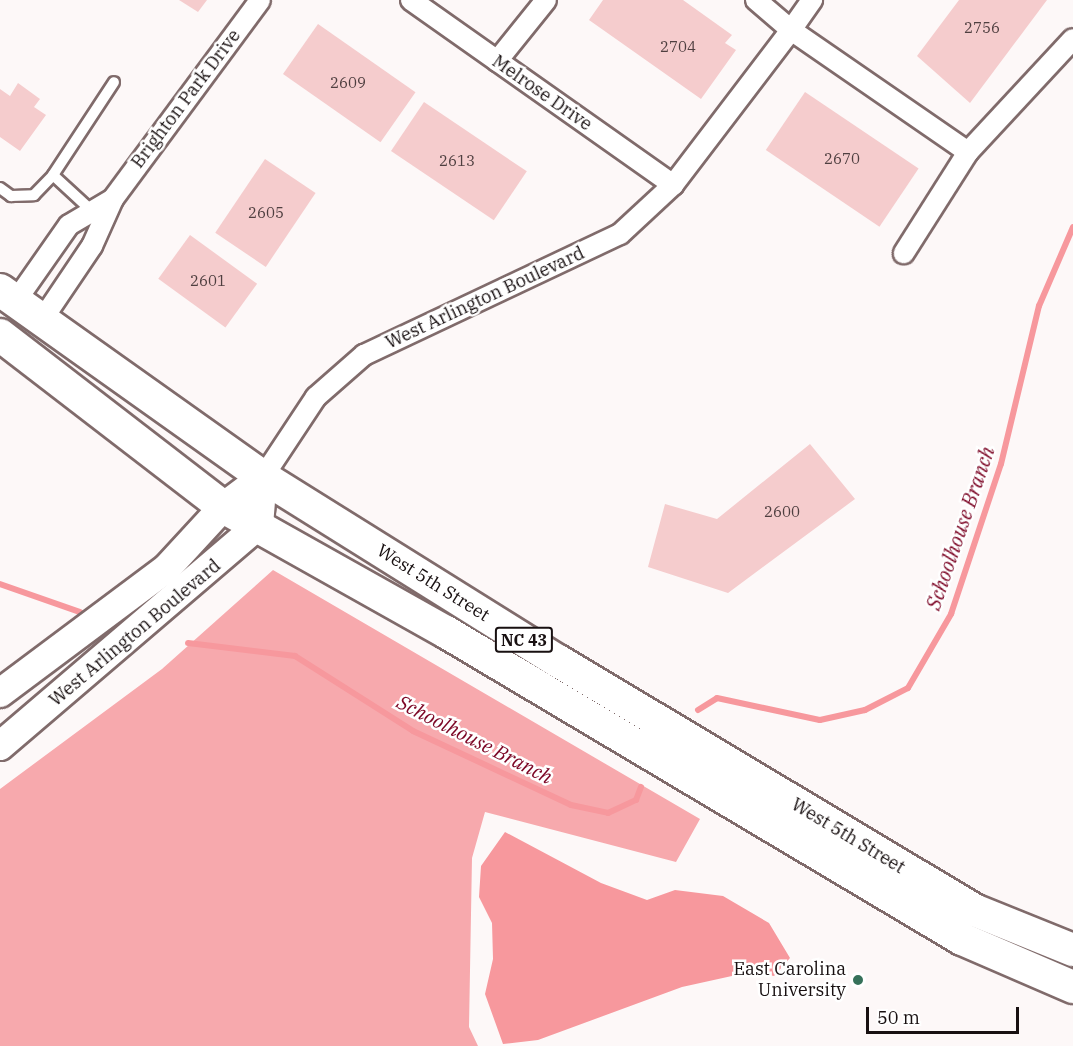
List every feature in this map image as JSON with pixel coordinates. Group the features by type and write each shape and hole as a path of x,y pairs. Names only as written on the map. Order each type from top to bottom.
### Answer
{"main road":[{"name":"West 5th Street","path":"8,296 40,323 263,477 974,910 1073,950"},
{"name":"West 5th Street","path":"0,335 223,507 259,525 962,939 1073,987"},
{"name":"West Arlington Boulevard","path":"0,693 167,568 223,507 263,477"},
{"name":"West Arlington Boulevard","path":"0,746 259,525 263,477"}],"street":[{"name":"Brighton Park Drive","path":"40,323 92,246 113,199 260,0"},
{"name":"Melrose Drive","path":"411,0 673,186"},
{"path":"497,61 546,0"},
{"path":"756,0 791,30 968,152"},
{"name":"West Arlington Boulevard","path":"263,477 316,397 364,355 620,234 673,186 812,0"},
{"path":"904,253 968,152 1073,39"},
{"name":"Brighton Park Drive","path":"8,296 69,225 113,199"}],"lane":[{"path":"0,188 11,196 34,195 53,175 114,82"},
{"path":"53,175 92,211"}],"shaded area":[{"path":"273,570 700,819 676,862 485,812 472,858 469,1027 478,1046 0,1046 0,789 162,669"},
{"path":"505,832 601,883 647,900 675,890 723,896 769,923 790,958 774,976 750,972 682,987 538,1040 503,1044 485,994 493,959 492,923 479,897 481,866"}],"building":[{"path":"179,0 207,0 198,12"},
{"path":"603,0 683,0 732,35 725,43 736,50 701,99 589,20"},
{"path":"959,0 1047,0 970,103 917,56"},
{"path":"318,24 415,92 380,142 283,74"},
{"path":"18,83 40,99 34,107 46,115 20,151 0,137 0,89 10,96"},
{"path":"805,92 919,169 879,227 766,150"},
{"path":"424,102 527,171 494,220 391,151"},
{"path":"265,159 316,193 266,267 215,233"},
{"path":"190,235 257,284 225,327 158,279"},
{"path":"810,444 855,499 728,593 648,567 665,504 717,519"}],"waterway":[{"name":"Schoolhouse Branch","path":"698,710 717,698 820,720 865,710 908,688 951,614 1001,464 1039,306 1073,227"},
{"name":"Schoolhouse Branch","path":"0,584 80,612"},
{"name":"Schoolhouse Branch","path":"188,643 295,656 413,731 571,805 608,813 636,800 641,787"}],"place":[{"name":"East Carolina University","path":"858,980"}]}
